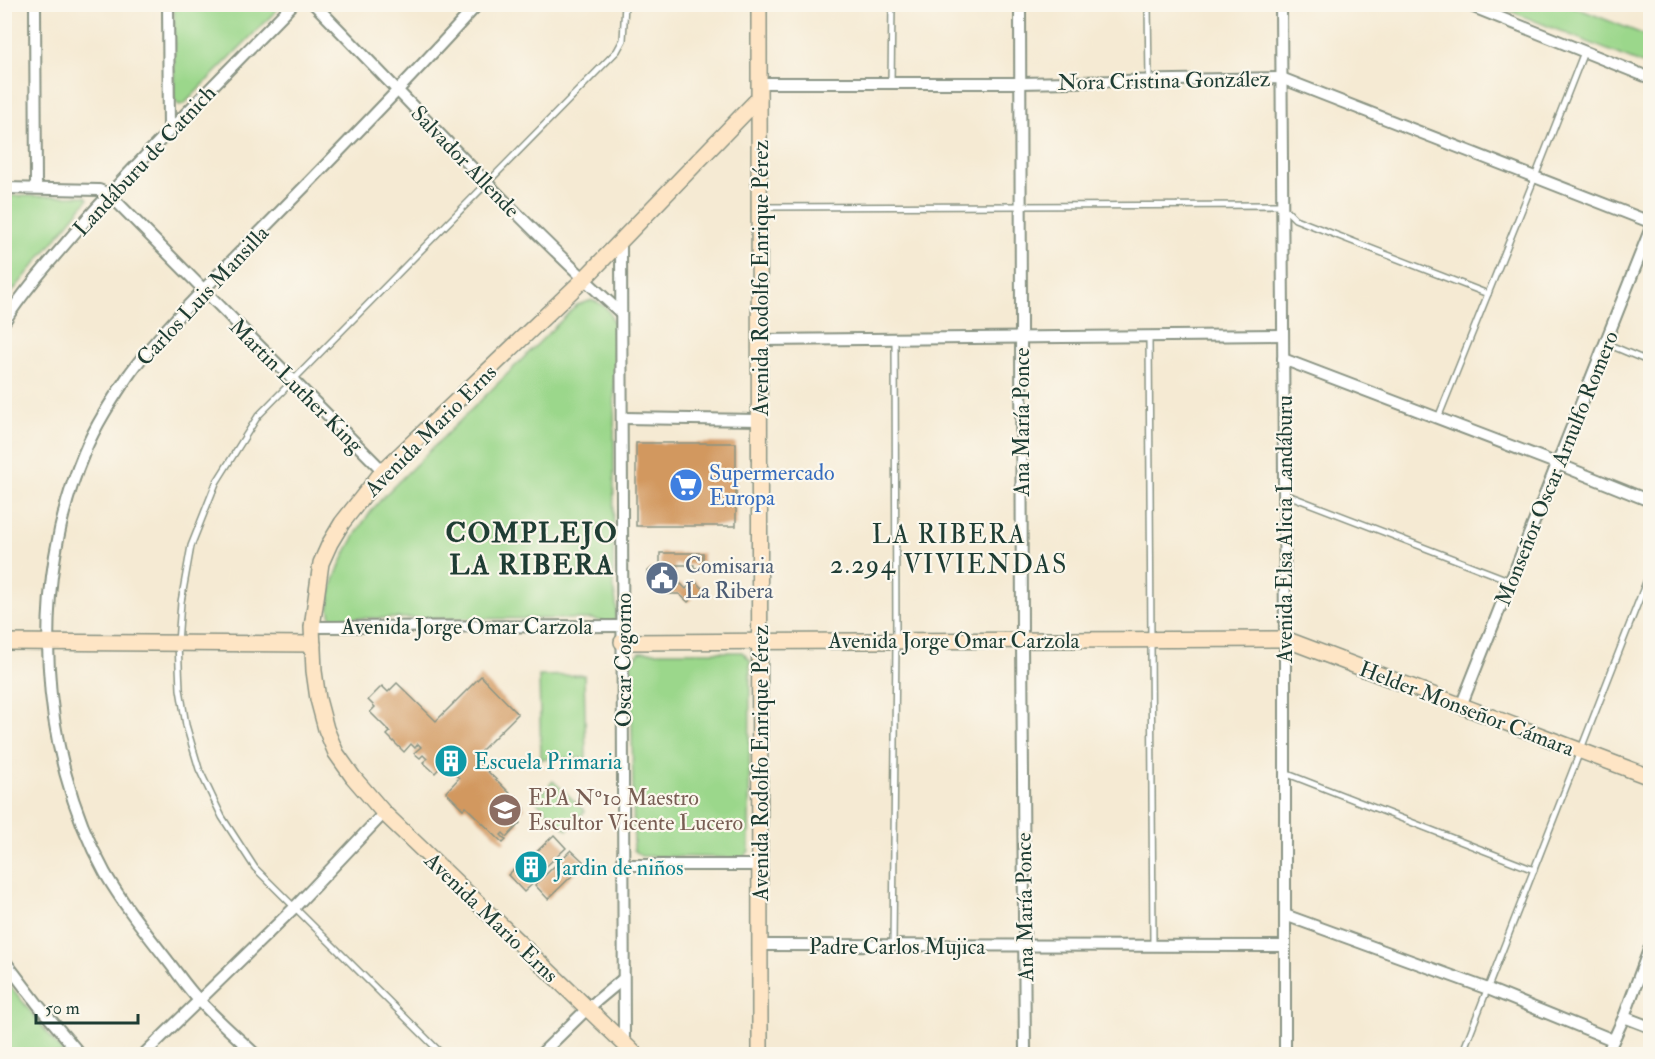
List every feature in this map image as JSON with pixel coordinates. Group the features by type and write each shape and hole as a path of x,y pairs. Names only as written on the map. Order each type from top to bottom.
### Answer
{"street":[{"path":"35,4 36,188"},
{"path":"168,4 169,131"},
{"name":"Landáburu de Catnich","path":"4,322 59,251 109,194 293,4"},
{"name":"Salvador Allende","path":"315,4 486,183 621,313"},
{"name":"Carlos Luis Mansilla","path":"255,1054 199,1001 150,939 106,874 84,831 71,794 54,719 47,643 50,585 60,524 72,482 85,450 129,374 155,341 399,91 478,4"},
{"name":"Avenida Rodolfo Enrique Pérez","path":"759,4 760,1054"},
{"name":"Ana María Ponce","path":"1020,4 1025,1054"},
{"name":"Avenida Elsa Alicia Landáburu","path":"1281,4 1285,946 1289,1053"},
{"path":"1466,4 1650,78"},
{"name":"Nora Cristina González","path":"759,90 891,83 1281,78 1650,222"},
{"name":"Avenida Mario Erns","path":"629,1049 384,813 353,777 336,753 326,729 318,699 312,627 321,563 330,543 342,523 383,471 584,279 759,90"},
{"path":"4,188 99,190 109,194"},
{"name":"Martin Luther King","path":"109,194 383,471"},
{"name":"Monseñor Oscar Arnulfo Romero","path":"1461,706 1650,231"},
{"name":"Oscar Cogorno","path":"621,241 623,979 629,1049"},
{"path":"760,340 1282,335"},
{"path":"1283,359 1650,501"},
{"path":"622,418 760,420"},
{"name":"Avenida Jorge Omar Carzola","path":"312,627 622,634 760,641 1284,639"},
{"name":"Helder Monseñor Cámara","path":"1284,639 1650,777"},
{"name":"Avenida Jorge Omar Carzola","path":"4,642 313,644"},
{"path":"144,1054 294,908 384,813"},
{"path":"624,865 760,865"},
{"path":"1285,915 1488,988 1613,1040"},
{"name":"Padre Carlos Mujica","path":"760,945 1285,946"},
{"path":"1607,1054 1624,1017 1650,947"},
{"path":"4,960 80,1054"},
{"path":"541,1054 587,1009 623,979"},
{"path":"1624,1017 1650,1028"}],"lane":[{"path":"442,1054 255,868 222,818 199,769 186,725 180,688 178,643 191,546 216,483 258,416 617,51 623,40 625,4"},
{"path":"891,83 892,4"},
{"path":"1148,4 1149,80"},
{"path":"1438,418 1584,52"},
{"path":"760,207 1281,205 1295,219 1488,294"},
{"path":"1149,336 1153,946"},
{"path":"893,946 896,641 895,339"},
{"path":"1605,343 1650,362"},
{"path":"1284,493 1511,581"},
{"path":"1462,1054 1650,572"},
{"path":"1285,773 1534,870"}],"green space":[{"path":"278,4 278,9 184,104 179,105 174,98 175,5"},
{"path":"1495,5 1569,5 1650,37 1650,67"},
{"path":"5,196 86,196 88,199 5,301"},
{"path":"592,300 608,311 615,330 613,585 617,611 615,620 605,622 592,619 332,618 329,608 334,580 348,549 373,508 577,305"},
{"path":"640,652 742,652 750,660 749,851 743,858 641,856 634,850 631,663"},
{"path":"584,675 586,758 541,759 539,676"},
{"path":"553,781 585,811 567,830 535,800"},
{"path":"5,979 64,1054 5,1054"}],"building":[{"name":"Supermercado Europa","path":"636,443 736,443 736,526 636,526"},
{"name":"Comisaria La Ribera","path":"660,553 703,553 703,568 694,568 694,565 675,565 675,584 681,584 686,589 694,580 704,590 699,597 696,594 688,602 679,594 666,594 662,587 657,587 656,582 648,577 648,571 652,568 660,568"},
{"name":"EPA Nº10 Maestro Escultor Vicente Lucero","path":"481,676 518,714 474,758 525,808 515,818 520,823 507,837 503,833 501,835 506,840 503,843 466,807 463,809 446,792 459,778 444,763 435,773 423,762 427,759 423,755 420,758 414,753 421,747 418,744 415,748 411,744 404,752 387,735 390,732 370,712 375,707 368,700 382,686 388,692 397,683 436,721"},
{"name":"EPA Nº10 Maestro Escultor Vicente Lucero","path":"554,835 566,848 539,873 541,876 524,892 508,875 526,858 528,860"},
{"name":"EPA Nº10 Maestro Escultor Vicente Lucero","path":"571,850 585,863 548,899 535,885"}],"place":[{"name":"Supermercado Europa","path":"686,485"},
{"name":"Comisaria La Ribera","path":"662,578"},
{"name":"Escuela Primaria","path":"451,761"},
{"name":"EPA Nº10 Maestro Escultor Vicente Lucero","path":"505,810"},
{"name":"Jardin de niños","path":"531,867"}],"district":[{"name":"COMPLEJO LA RIBERA","path":"532,548"},
{"name":"LA RIBERA 2.294 VIVIENDAS","path":"949,549"}]}
